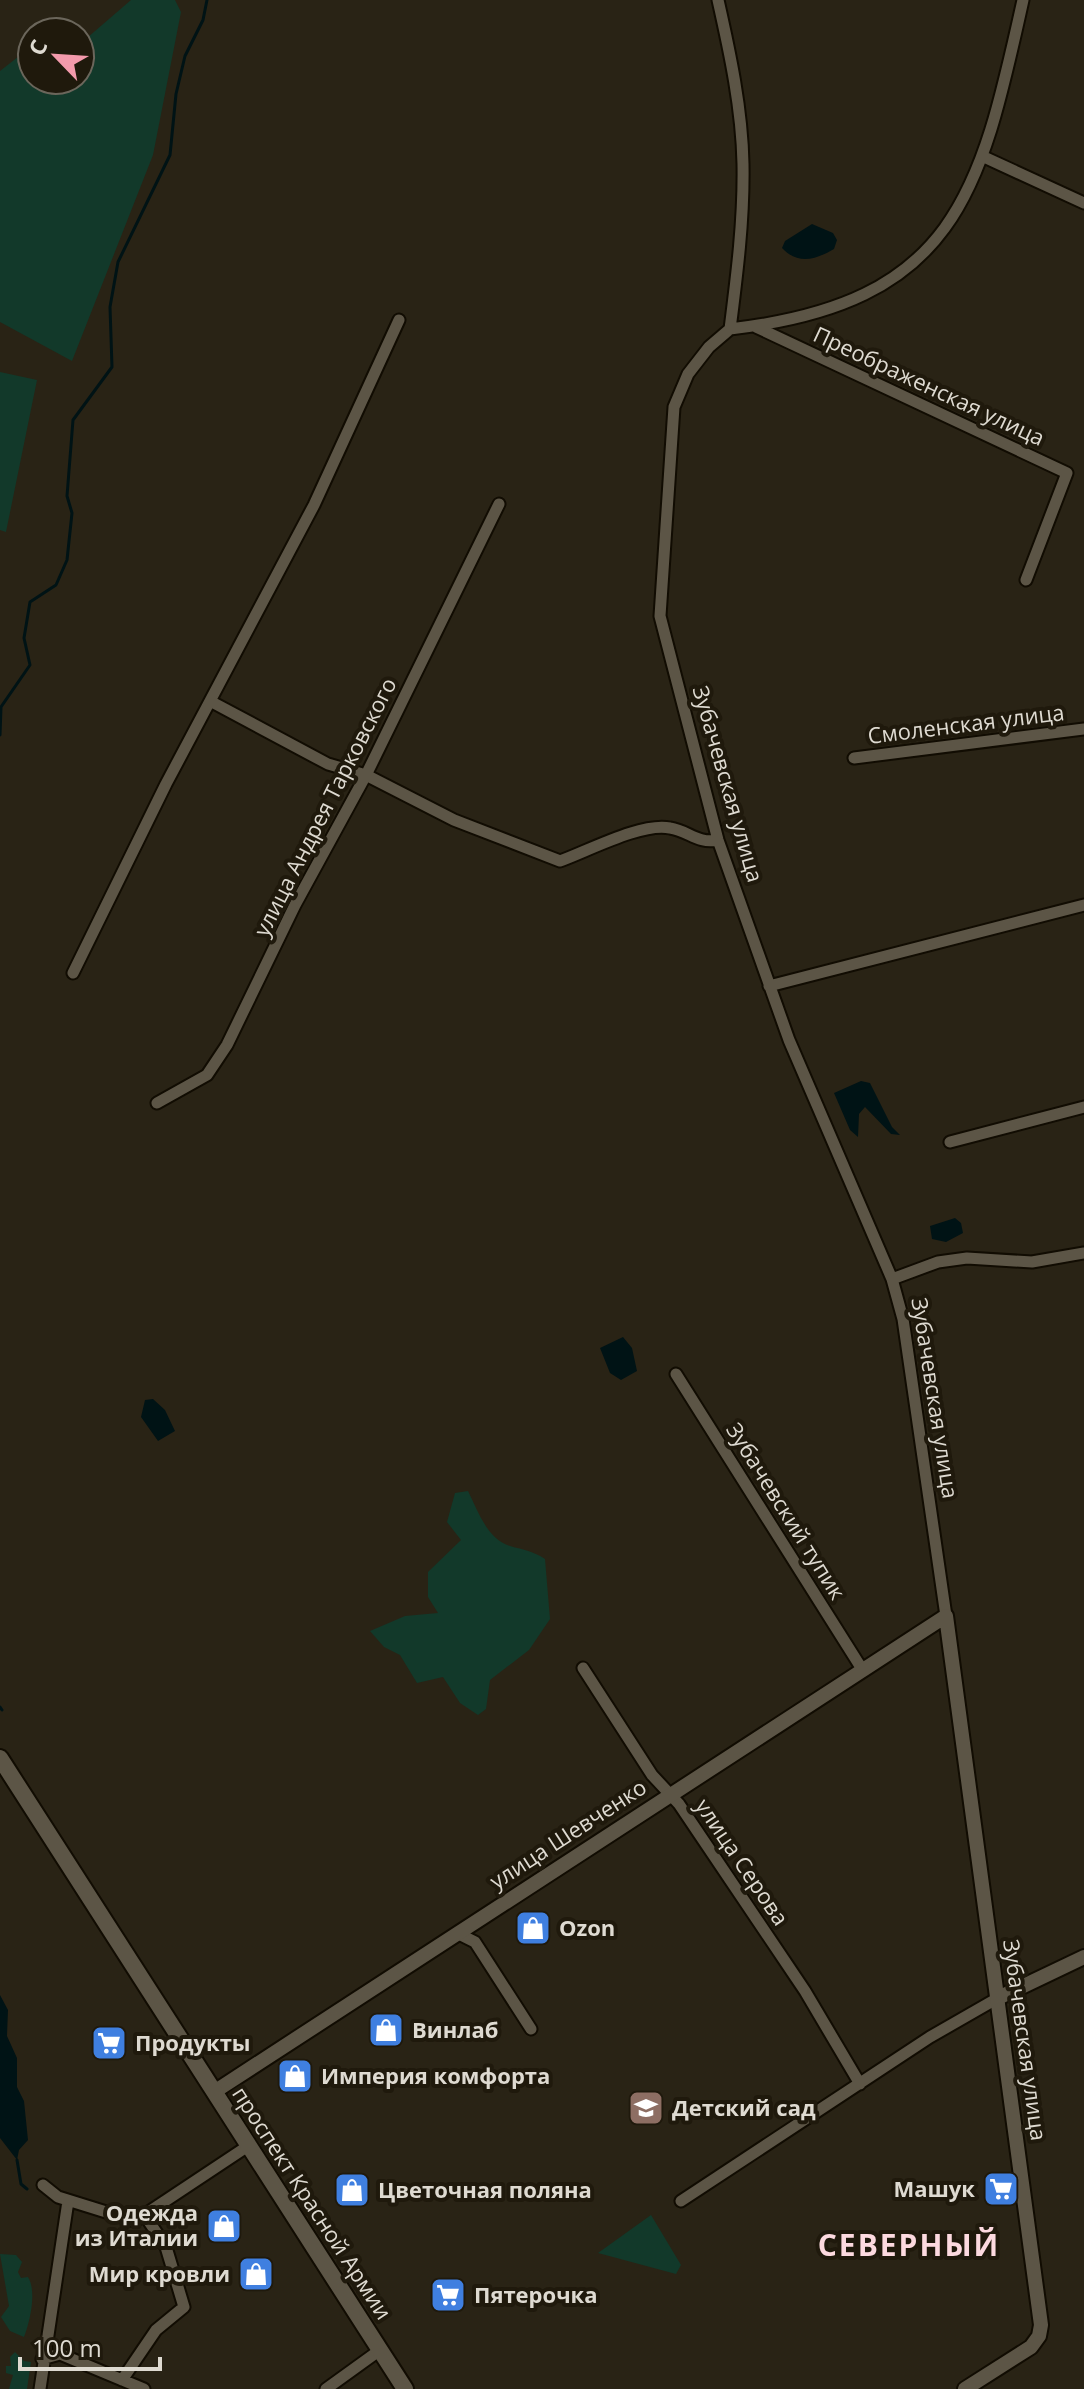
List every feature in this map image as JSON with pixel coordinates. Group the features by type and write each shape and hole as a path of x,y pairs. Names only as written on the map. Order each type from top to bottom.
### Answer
{"main road":[{"name":"проспект Красной Армии","path":"0,1758 405,2389"}],"street":[{"path":"718,0 736,91 743,163 739,250 730,329 756,327 838,307 879,287 916,259 955,216 984,157 1023,0"},
{"path":"984,157 1084,203"},
{"path":"73,973 210,701 314,505 399,320"},
{"name":"Преображенская улица","path":"756,327 1067,473 1026,580"},
{"name":"Зубачевская улица","path":"730,329 709,347 678,396 671,423 660,616 718,840 769,986 892,1279 903,1319 998,1998 1039,2336 1031,2347 965,2389"},
{"name":"улица Андрея Тарковского","path":"157,1103 207,1075 227,1045 295,905 366,775 499,504"},
{"path":"210,701 328,764 366,775 454,820 560,861 650,827 671,828 702,843 718,840"},
{"name":"Смоленская улица","path":"854,758 1084,729"},
{"path":"769,986 1084,905"},
{"path":"950,1142 1084,1107"},
{"path":"892,1279 938,1262 967,1258 1032,1262 1084,1253"},
{"name":"Зубачевский тупик","path":"676,1374 862,1669"},
{"name":"улица Шевченко","path":"214,2092 946,1616"},
{"name":"улица Серова","path":"583,1668 652,1775 670,1794 805,1991 860,2084"},
{"path":"457,1933 475,1942 531,2029"},
{"path":"681,2201 998,1998 1084,1957"},
{"path":"43,2185 68,2201 135,2221 248,2146"},
{"path":"40,2389 41,2360 68,2201"},
{"path":"122,2380 156,2330 184,2307 166,2247 144,2214"},
{"path":"326,2389 380,2350"},
{"path":"41,2360 60,2354 144,2389"}],"green space":[{"path":"131,0 175,0 181,12 153,155 72,361 0,322 0,71 16,58 16,96 96,96 96,30"},
{"path":"0,372 37,380 6,532 0,530"},
{"path":"468,1491 495,1537 545,1559 550,1619 529,1650 490,1680 486,1709 478,1715 460,1703 443,1677 417,1683 400,1655 384,1647 370,1631 405,1616 438,1613 428,1597 428,1572 461,1540 447,1522 455,1493"},
{"path":"651,2215 681,2265 676,2274 598,2253"},
{"path":"0,2254 16,2255 22,2262 18,2272 21,2278 28,2277 31,2283 32,2307 24,2337 10,2331 1,2317 9,2306"},
{"path":"15,2352 24,2361 31,2362 27,2389 9,2389 13,2375 6,2373 6,2366 11,2366 10,2357"}],"shaded area":[{"path":"812,224 833,233 837,240 834,249 820,256 800,259 782,248 785,241"},
{"path":"861,1081 870,1083 892,1127 900,1135 891,1134 865,1107 859,1114 858,1137 850,1130 834,1093"},
{"path":"955,1218 961,1223 963,1233 946,1242 932,1239 930,1226"},
{"path":"623,1337 632,1348 637,1371 621,1380 610,1373 600,1348"},
{"path":"153,1399 165,1410 175,1431 158,1441 141,1417 145,1400"},
{"path":"0,1995 8,2010 7,2036 17,2058 17,2087 24,2101 28,2140 19,2150 17,2160 0,2138"}],"waterway":[{"path":"0,735 1,707 30,665 24,638 30,602 56,585 67,560 72,513 67,496 73,420 112,367 110,307 118,262 170,155 176,94 185,56 203,20 207,0"},
{"path":"17,2160 21,2184 27,2189"}],"place":[{"name":"Ozon","path":"533,1928"},
{"name":"Винлаб","path":"386,2030"},
{"name":"Продукты","path":"109,2043"},
{"name":"Империя комфорта","path":"295,2076"},
{"name":"Детский сад","path":"646,2108"},
{"name":"Машук","path":"1001,2189"},
{"name":"Цветочная поляна","path":"352,2190"},
{"name":"Одежда из Италии","path":"224,2226"},
{"name":"Мир кровли","path":"256,2274"},
{"name":"Пятерочка","path":"448,2295"}],"district":[{"name":"СЕВЕРНЫЙ","path":"909,2246"}]}
